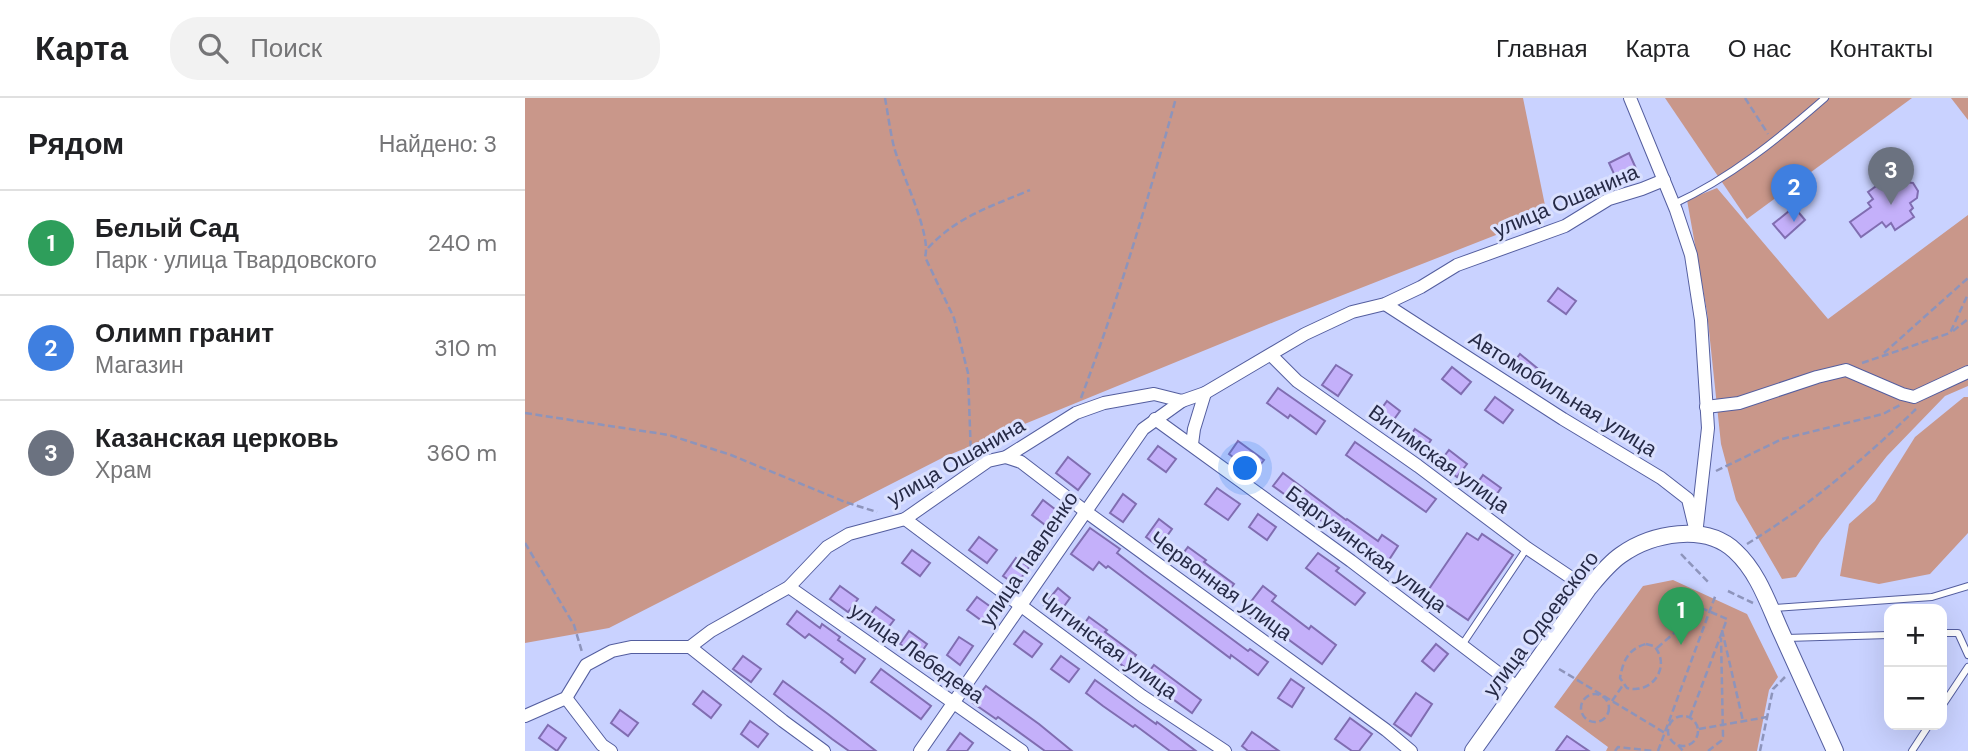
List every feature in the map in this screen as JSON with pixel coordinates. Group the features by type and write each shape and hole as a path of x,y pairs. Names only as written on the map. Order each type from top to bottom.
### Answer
{"street":[{"path":"1630,98 1674,204 1691,255 1701,320 1707,428 1696,535 1715,539 1735,551 1758,580 1764,607 1784,638 1835,751"},
{"name":"улица Ошанина","path":"690,647 711,631 789,587 827,547 849,534 905,519 988,461 1006,457 1076,413 1104,403 1154,394 1182,401 1205,393 1305,334 1352,312 1385,304 1421,287 1457,265 1565,226 1609,199 1664,180"},
{"name":"Автомобильная улица","path":"1385,304 1563,419 1661,478 1688,499 1696,535"},
{"name":"Витимская улица","path":"1271,355 1297,381 1527,548 1588,589"},
{"path":"1706,407 1739,403 1846,370 1902,394 1915,403 1968,372"},
{"path":"1192,444 1205,393"},
{"name":"улица Павленко","path":"920,751 1143,429 1182,401"},
{"name":"Баргузинская улица","path":"1155,419 1352,561 1518,688"},
{"name":"Червонная улица","path":"1006,457 1021,462 1411,751"},
{"name":"Читинская улица","path":"905,519 1142,696 1225,751"},
{"name":"улица Одоевского","path":"1473,751 1588,589 1613,562 1641,543 1674,534 1696,535"},
{"name":"улица Лебедева","path":"789,587 1022,751"},
{"path":"525,716 566,698 586,665 612,652 631,647 690,647 783,722 824,751"},
{"path":"566,698 603,745 611,751"}],"lane":[{"path":"1674,204 1701,192 1775,142 1825,98"},
{"path":"1462,646 1527,548"},
{"path":"1764,607 1932,597 1968,586"},
{"path":"1947,633 1958,632 1968,655"},
{"path":"1784,638 1884,635"},
{"path":"1947,698 1968,667"},
{"path":"1912,751 1926,730"}],"path":[{"path":"885,98 894,146 922,221 928,248"},
{"path":"1076,413 1105,335 1143,217 1176,98"},
{"path":"1745,98 1764,130 1775,142"},
{"path":"971,472 968,373 954,318 925,257 928,248 942,233 967,216 1030,190"},
{"path":"1882,355 1968,278"},
{"path":"1950,333 1968,294"},
{"path":"1846,370 1950,333 1968,320"},
{"path":"1703,477 1782,439 1883,414 1915,403"},
{"path":"1735,551 1784,521 1868,455 1915,403"},
{"path":"525,413 669,435 731,455 845,502 905,519"},
{"path":"525,543 574,625 586,665"},
{"path":"1681,554 1710,584"},
{"path":"1728,591 1764,607"},
{"path":"1658,751 1716,594"},
{"path":"1690,717 1727,619 1692,604"},
{"path":"1657,648 1702,609"},
{"path":"1722,632 1743,722"},
{"path":"1708,751 1721,741 1723,736 1722,632"},
{"path":"1646,644 1657,648 1662,662 1657,679 1638,690 1623,685 1620,678 1623,664 1629,654 1646,644"},
{"path":"1559,669 1665,733"},
{"path":"1760,751 1773,689 1787,675"},
{"path":"1612,701 1623,685"},
{"path":"1594,694 1603,695 1609,708 1606,716 1594,722 1586,718 1581,710 1583,701 1594,694"},
{"path":"1668,724 1680,716 1690,717 1697,724 1699,729 1696,739 1683,749"},
{"path":"1699,729 1767,717"},
{"path":"1668,724 1670,739 1683,749 1692,751"},
{"path":"1615,751 1618,747 1653,751"}],"shaded area":[{"path":"525,98 1523,98 1547,215 1274,322 944,457 609,628 525,643"},
{"path":"1665,98 1912,98 1747,219"},
{"path":"1951,98 1968,98 1968,120"},
{"path":"1717,188 1828,319 1968,215 1968,386 1945,396 1887,456 1821,540 1796,577 1782,579 1736,500 1721,444 1707,312 1687,200"},
{"path":"1964,397 1968,397 1968,533 1930,574 1879,584 1840,576 1849,524 1875,501 1915,437"},
{"path":"1673,580 1747,614 1778,677 1769,690 1757,751 1606,751 1608,747 1554,707 1643,586"}],"building":[{"path":"1629,153 1639,175 1619,185 1609,163"},
{"path":"1886,179 1891,186 1896,182 1899,187 1905,182 1913,183 1918,191 1917,198 1910,203 1913,208 1910,211 1914,217 1895,230 1891,223 1886,227 1882,222 1861,237 1850,222 1871,207 1868,203 1873,199 1868,192"},
{"path":"1794,207 1805,220 1785,238 1773,224"},
{"path":"1558,288 1576,301 1566,314 1548,301"},
{"path":"1520,354 1537,368 1528,381 1510,367"},
{"path":"1336,365 1352,375 1338,396 1322,385"},
{"path":"1452,367 1471,382 1461,394 1442,379"},
{"path":"1278,388 1325,421 1316,434 1290,415 1288,418 1267,403"},
{"path":"1495,397 1513,410 1503,423 1485,410"},
{"path":"1387,401 1400,411 1387,429 1374,419"},
{"path":"1415,429 1431,440 1423,452 1407,440"},
{"path":"1238,441 1264,460 1254,473 1229,454"},
{"path":"1355,442 1436,499 1426,512 1346,455"},
{"path":"1158,446 1176,459 1166,472 1148,459"},
{"path":"1449,450 1467,464 1457,477 1439,463"},
{"path":"1068,457 1090,474 1078,490 1056,473"},
{"path":"1283,473 1378,541 1382,535 1398,546 1383,569 1367,558 1369,555 1273,486"},
{"path":"1483,475 1501,488 1492,501 1474,488"},
{"path":"1217,488 1240,504 1228,520 1205,504"},
{"path":"1123,494 1136,504 1123,522 1110,513"},
{"path":"1043,500 1064,516 1053,531 1032,515"},
{"path":"1258,514 1276,527 1267,540 1249,527"},
{"path":"1159,519 1172,529 1159,547 1146,537"},
{"path":"1090,528 1120,549 1117,553 1144,574 1248,651 1250,649 1268,662 1258,675 1231,655 1230,658 1108,566 1106,568 1099,562 1093,570 1071,554"},
{"path":"1467,533 1478,540 1482,534 1513,555 1468,620 1427,592"},
{"path":"979,537 997,550 987,563 969,550"},
{"path":"1188,547 1234,584 1224,597 1178,560"},
{"path":"912,550 930,563 920,576 902,563"},
{"path":"1318,553 1339,568 1336,571 1365,593 1355,605 1306,568"},
{"path":"1016,558 1029,567 1016,585 1003,576"},
{"path":"840,586 858,599 848,612 830,599"},
{"path":"1263,586 1276,596 1272,601 1309,629 1311,626 1336,645 1322,664 1259,618 1256,622 1243,612"},
{"path":"1058,588 1070,598 1057,616 1044,605"},
{"path":"977,597 995,610 985,623 967,610"},
{"path":"876,607 894,620 884,633 866,620"},
{"path":"797,611 820,628 822,624 840,637 838,640 865,659 855,673 841,662 843,659 809,634 805,638 787,624"},
{"path":"1089,617 1136,655 1126,668 1108,655 1110,652 1080,630"},
{"path":"909,631 927,644 918,657 900,644"},
{"path":"1024,631 1042,644 1032,657 1014,644"},
{"path":"959,637 973,646 960,665 947,655"},
{"path":"1436,644 1448,654 1434,671 1422,661"},
{"path":"743,656 761,669 751,682 733,669"},
{"path":"1061,656 1079,669 1069,682 1051,669"},
{"path":"1154,665 1201,700 1192,713 1144,678"},
{"path":"881,669 931,706 921,719 871,682"},
{"path":"1291,679 1304,688 1292,707 1278,698"},
{"path":"1095,680 1196,751 1170,751 1103,706 1086,693"},
{"path":"783,681 876,751 849,751 832,739 774,694"},
{"path":"986,686 1072,751 1045,751 998,717 996,719 973,703"},
{"path":"703,691 721,705 711,718 693,704"},
{"path":"1416,693 1432,704 1411,736 1394,724"},
{"path":"620,710 638,723 628,736 611,723"},
{"path":"1350,718 1372,734 1359,751 1352,751 1335,739"},
{"path":"750,721 768,734 758,747 741,734"},
{"path":"548,725 566,738 557,751 539,738"},
{"path":"1252,732 1279,751 1248,751 1242,746"},
{"path":"960,733 973,743 967,751 947,751"},
{"path":"1567,736 1589,751 1556,751"}],"place":[{"name":"Казанская церковь","path":"1891,205"},
{"name":"Олимп гранит","path":"1794,222"},
{"name":"Белый Сад","path":"1681,645"}]}
